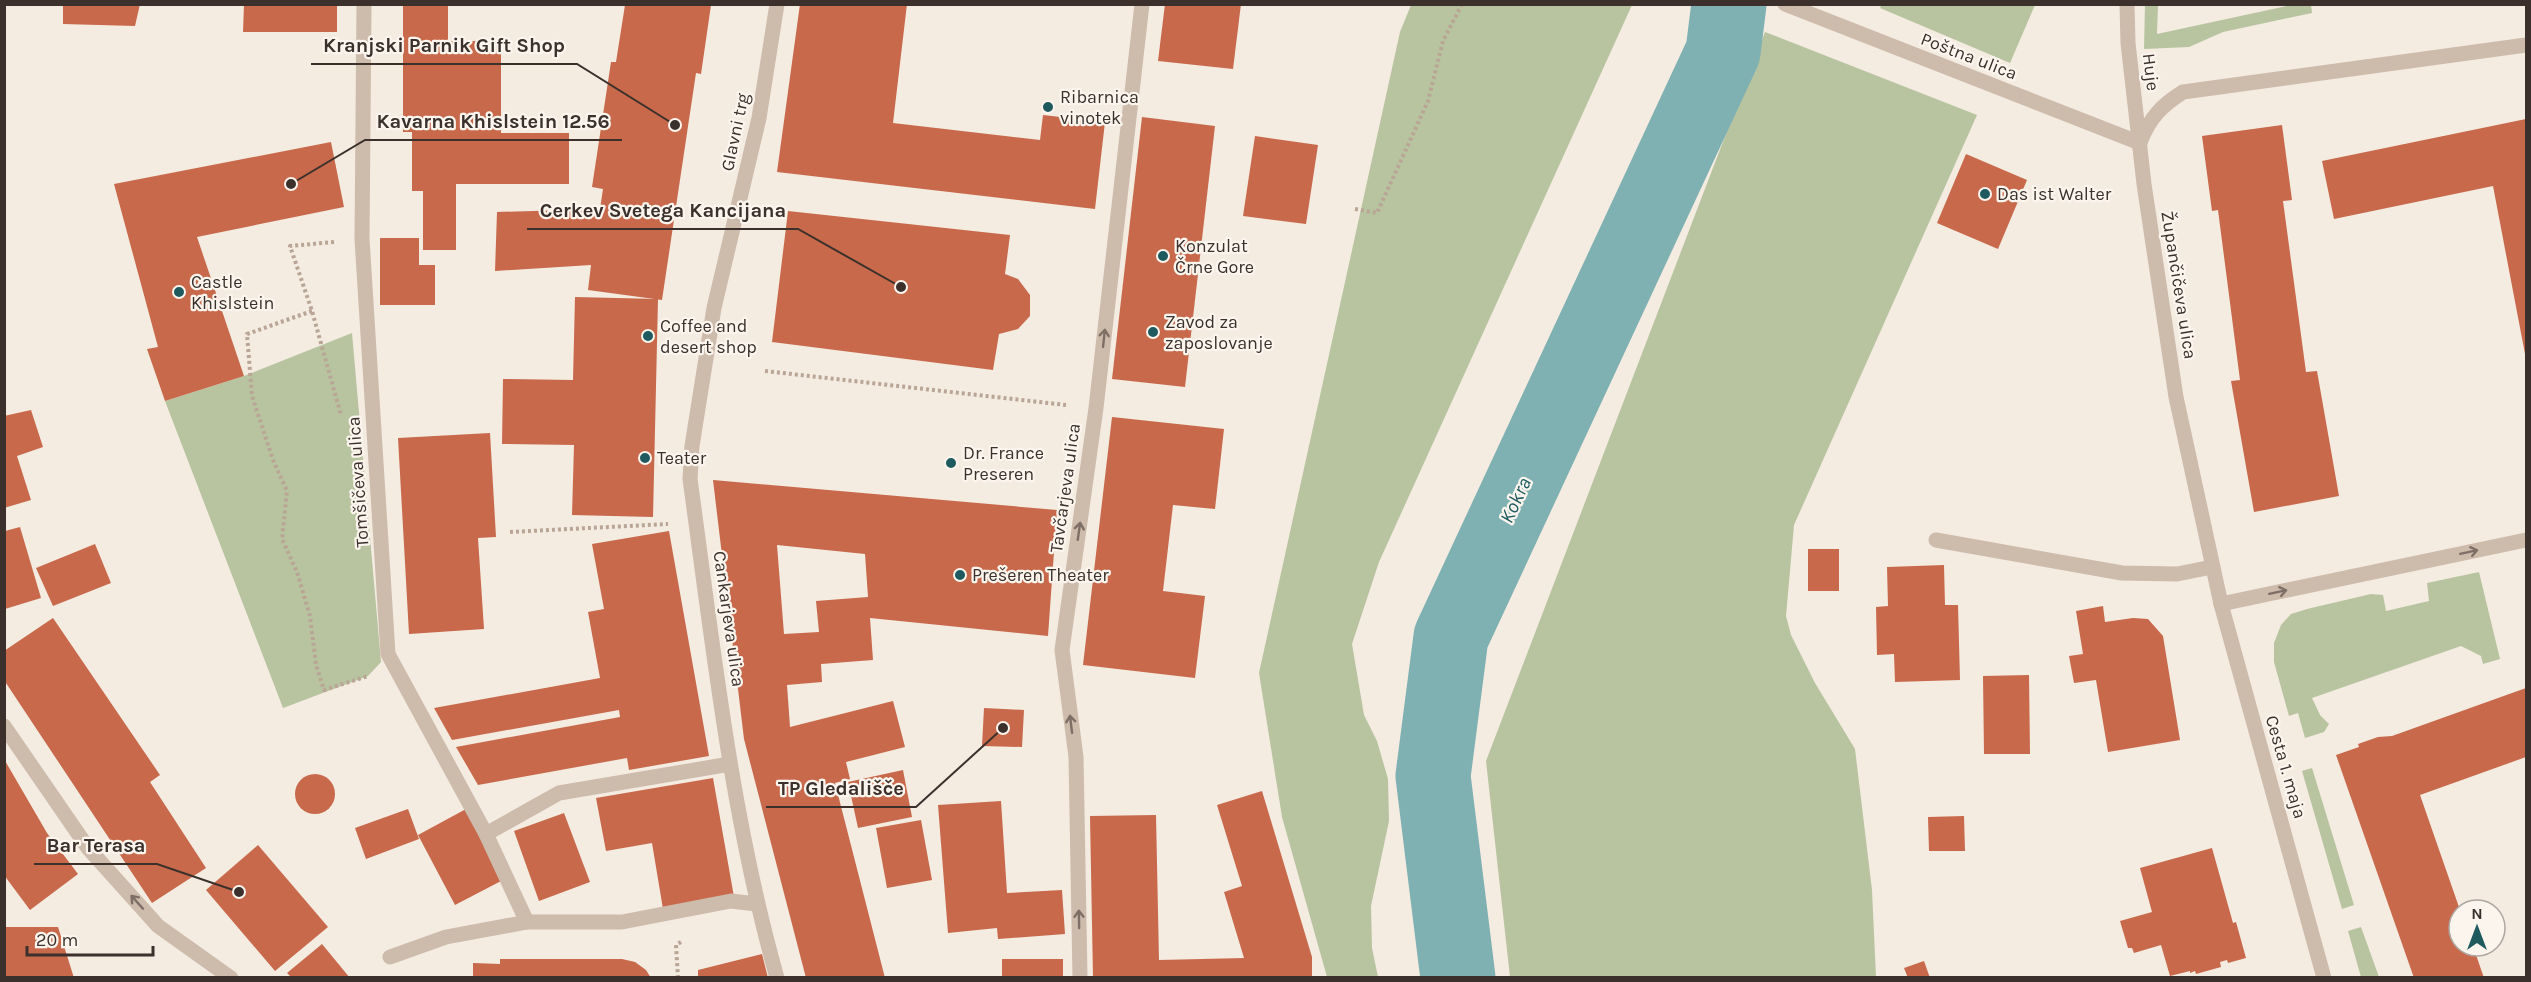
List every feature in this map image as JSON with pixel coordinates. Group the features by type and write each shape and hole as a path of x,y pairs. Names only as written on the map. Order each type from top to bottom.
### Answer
{"street":[{"name":"Tomšičeva ulica","path":"364,4 362,239 388,654 486,834 527,922"},
{"name":"Glavni trg","path":"690,479 692,446 714,308 759,118 777,4"},
{"name":"Tavčarjeva ulica","path":"1080,978 1076,757 1062,650 1096,408 1142,4"},
{"name":"Poštna ulica","path":"1785,4 2140,143"},
{"name":"Huje","path":"2127,4 2128,51 2140,143"},
{"path":"2140,143 2149,122 2165,103 2183,92 2526,45"},
{"name":"Župančičeva ulica","path":"2140,143 2176,397 2212,567"},
{"name":"Cankarjeva ulica","path":"690,479 730,764 757,904 777,978"},
{"path":"1936,540 2122,573 2177,574 2212,567"},
{"path":"2221,604 2526,540"},
{"name":"Cesta 1. maja","path":"2212,567 2324,978"},
{"path":"4,726 88,848 103,865 158,926 231,978"},
{"path":"486,834 559,793 730,764"},
{"path":"390,957 446,937 527,922 621,922 731,901 757,904"}],"path":[{"path":"1355,209 1377,213 1428,101 1443,41 1462,4"},
{"path":"312,311 247,334 252,396 270,451 287,491 282,539 297,572 310,615 316,665 324,690 368,675"},
{"path":"765,371 1096,408"},
{"path":"510,532 696,523"}],"green space":[{"path":"1882,4 2035,5 2010,63 1880,8"},
{"path":"1411,5 1632,5 1379,562 1352,644 1364,715 1377,741 1388,779 1389,821 1371,906 1372,948 1378,977 1327,977 1282,817 1259,673 1400,32"},
{"path":"2145,5 2158,5 2157,34 2291,5 2311,5 2312,13 2223,32 2189,47 2144,49"},
{"path":"1765,32 1977,115 1794,525 1786,616 1791,635 1815,683 1855,749 1872,890 1876,977 1510,977 1486,761"},
{"path":"352,333 381,662 368,676 283,708 165,401 244,376"},
{"path":"2479,572 2500,659 2483,664 2481,656 2461,646 2312,698 2320,715 2329,724 2324,732 2305,738 2298,713 2289,716 2274,662 2274,643 2281,625 2291,614 2371,594 2383,595 2386,611 2429,601 2427,583"},
{"path":"2312,768 2354,905 2342,909 2302,771"},
{"path":"2361,927 2379,977 2361,977 2348,931"}],"building":[{"path":"63,4 140,4 135,26 63,24"},
{"path":"244,4 337,4 337,32 243,32"},
{"path":"403,4 448,4 448,41 501,41 501,133 569,133 569,184 456,184 456,250 423,250 423,191 412,191 412,132 403,132"},
{"path":"800,4 907,4 893,123 1040,140 1043,115 1105,122 1095,209 777,172"},
{"path":"1165,4 1241,4 1233,69 1158,61"},
{"path":"625,5 711,5 701,74 696,73 662,300 588,290 591,265 495,271 497,212 600,209 603,189 592,187 611,62 616,62"},
{"path":"1142,117 1215,126 1185,387 1112,379"},
{"path":"2526,119 2525,354 2493,186 2334,219 2322,161"},
{"path":"2282,125 2292,200 2283,201 2306,372 2317,371 2339,496 2254,512 2231,381 2240,380 2218,210 2212,211 2202,136"},
{"path":"1255,136 1318,145 1306,224 1243,216"},
{"name":"Castle Khislstein","path":"331,142 344,207 197,237 244,376 165,401 147,349 158,347 114,184"},
{"name":"Das ist Walter","path":"1966,154 2027,180 1998,249 1937,223"},
{"path":"788,211 1010,235 1005,274 1018,279 1030,295 1030,316 1018,329 999,334 993,370 772,342"},
{"path":"380,238 419,238 419,265 435,265 435,305 380,305"},
{"path":"575,297 658,299 653,517 572,515 574,445 502,444 503,379 573,380"},
{"path":"31,410 43,447 17,456 31,500 4,508 4,416"},
{"path":"1112,417 1224,429 1215,509 1173,505 1163,591 1205,596 1195,678 1083,665"},
{"path":"490,433 496,537 478,538 484,629 409,634 398,438"},
{"path":"713,480 1057,510 1048,636 870,618 873,660 821,664 822,682 787,685 790,727 893,701 905,747 846,762 850,779 835,783 885,978 806,978 744,739","holes":["777,545 865,554 868,597 816,601 819,632 784,634"]},
{"path":"20,527 41,598 5,609 5,531"},
{"path":"669,531 709,756 629,770 627,758 478,785 456,747 620,717 619,710 452,740 434,708 600,678 588,612 604,609 592,544"},
{"path":"95,544 111,583 53,606 36,568"},
{"path":"1808,549 1839,549 1839,591 1808,591"},
{"path":"1944,565 1945,605 1958,605 1960,680 1895,682 1894,654 1877,655 1876,607 1888,606 1887,567"},
{"path":"2103,606 2105,622 2133,618 2148,619 2163,636 2180,740 2108,752 2096,680 2074,683 2069,656 2083,654 2076,611"},
{"path":"53,618 160,775 150,782 206,868 152,903 4,680 4,651"},
{"path":"2029,675 2030,754 1984,754 1983,676"},
{"path":"2526,688 2526,757 2420,795 2456,898 2447,898 2447,958 2477,958 2484,978 2414,978 2336,755 2378,737 2392,736"},
{"path":"984,708 1024,710 1022,747 982,746"},
{"path":"4,759 47,833 78,874 30,910 4,875"},
{"path":"903,770 912,817 858,828 848,782"},
{"path":"315,774 323,775 329,780 334,786 334,802 329,808 323,813 315,814 307,813 301,808 296,802 295,794 296,786 301,780 307,775"},
{"path":"713,778 734,897 663,909 652,843 606,851 596,798"},
{"path":"1262,791 1312,957 1312,978 1093,978 1090,816 1156,815 1159,960 1244,958 1224,892 1242,886 1217,805"},
{"path":"1001,801 1007,893 1062,890 1065,934 998,939 997,928 948,933 938,805"},
{"path":"408,809 419,839 366,859 355,828"},
{"path":"466,809 503,880 455,905 418,835"},
{"path":"564,813 590,882 539,901 514,831"},
{"path":"1964,816 1965,851 1929,851 1928,817"},
{"path":"921,820 932,880 887,888 876,828"},
{"path":"258,845 328,927 275,971 206,890"},
{"path":"2212,848 2233,923 2236,922 2246,958 2228,963 2227,960 2220,962 2221,967 2196,974 2195,971 2190,973 2190,971 2170,976 2161,945 2134,953 2132,948 2128,948 2120,921 2152,912 2140,868"},
{"path":"4,927 58,927 74,978 4,978"},
{"path":"322,944 350,978 292,978 287,973"},
{"path":"762,954 768,978 698,978 698,970"},
{"path":"500,959 622,959 635,962 646,970 651,978 473,978 473,963 500,964"},
{"path":"1002,959 1063,959 1063,978 1002,978"},
{"path":"1924,961 1930,978 1908,978 1904,968"}],"waterway":[{"name":"Kokra","path":"1458,978 1433,776 1451,637 1723,52 1729,4"}],"place":[{"name":"Ribarnica vinotek","path":"1048,107"},
{"name":"Kranjski Parnik Gift Shop","path":"675,125"},
{"name":"Kavarna Khislstein 12.56","path":"291,184"},
{"name":"Das ist Walter","path":"1985,194"},
{"name":"Konzulat Črne Gore","path":"1163,256"},
{"name":"Cerkev Svetega Kancijana","path":"901,287"},
{"name":"Castle Khislstein","path":"179,292"},
{"name":"Zavod za zaposlovanje","path":"1153,332"},
{"name":"Coffee and desert shop","path":"648,336"},
{"name":"Teater","path":"645,458"},
{"name":"Dr. France Preseren","path":"951,463"},
{"name":"Prešeren Theater","path":"960,575"},
{"name":"TP Gledališče","path":"1003,728"},
{"name":"Bar Terasa","path":"239,892"}]}
